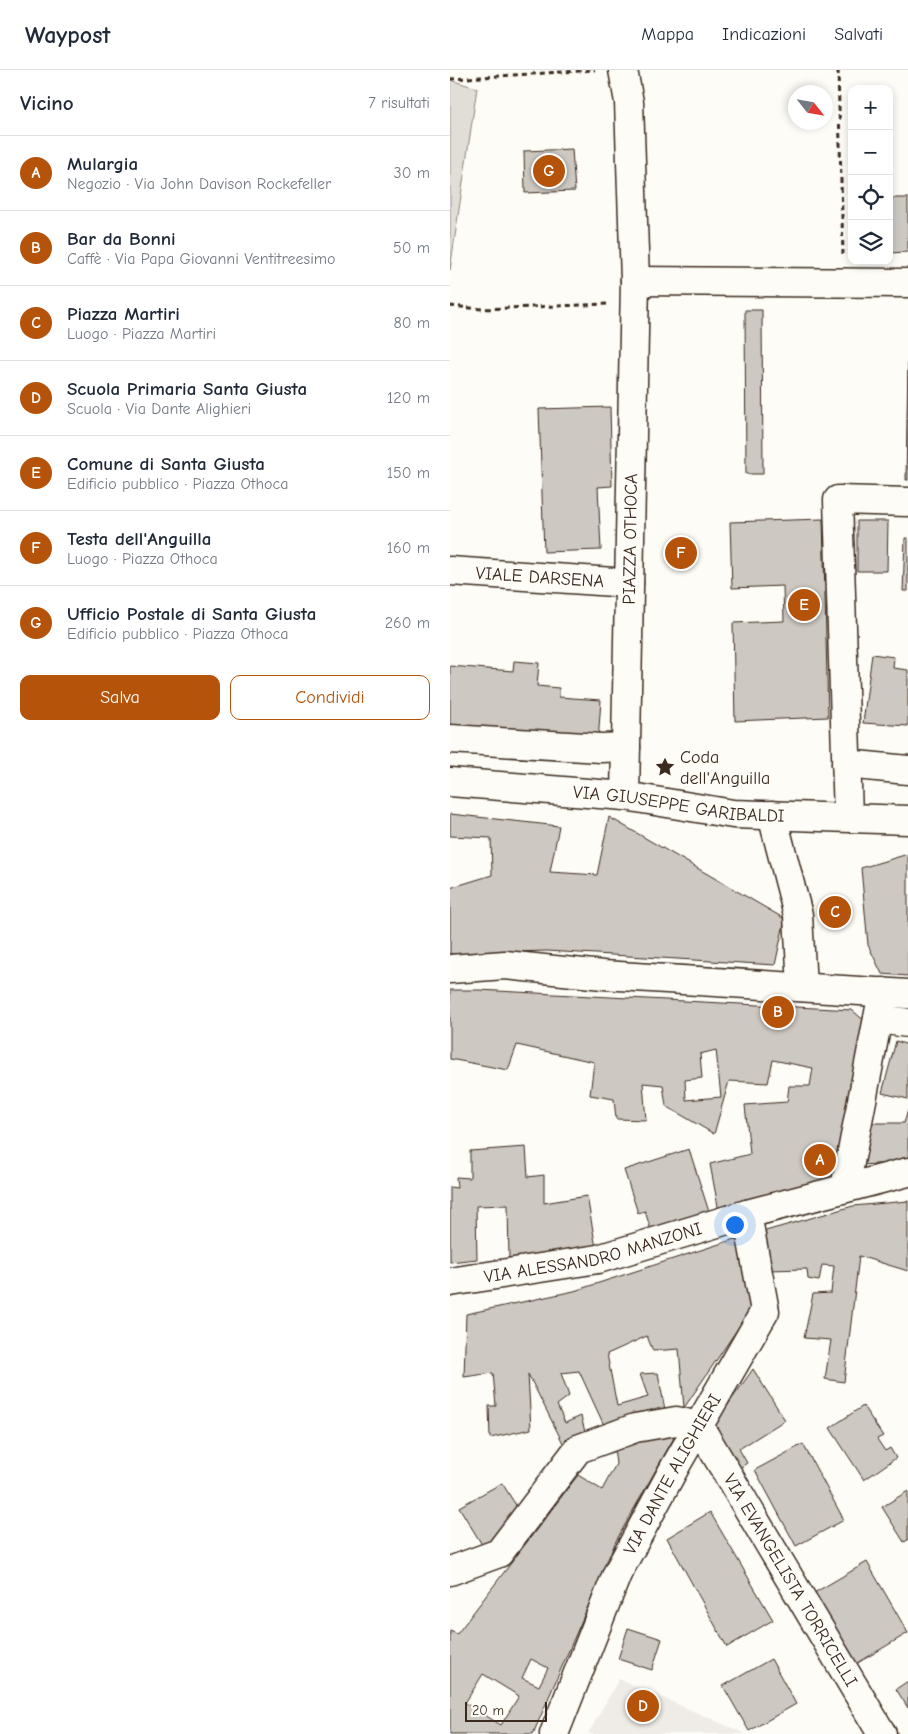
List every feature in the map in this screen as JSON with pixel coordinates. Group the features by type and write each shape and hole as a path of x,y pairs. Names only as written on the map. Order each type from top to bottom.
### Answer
{"street":[{"name":"PIAZZA OTHOCA","path":"623,70 629,102 635,292 625,796"},
{"path":"635,292 844,282 908,282"},
{"path":"848,817 838,500 908,502"},
{"name":"VIALE DARSENA","path":"450,571 629,582"},
{"path":"450,739 601,748 626,747"},
{"path":"846,764 908,770"},
{"name":"VIA GIUSEPPE GARIBALDI","path":"450,782 625,796 733,814 908,820"},
{"path":"772,815 798,915 802,987"},
{"path":"450,969 505,965 603,975 896,993"},
{"path":"845,1188 878,1019 896,993"},
{"path":"878,1019 908,1023"},
{"name":"VIA ALESSANDRO MANZONI","path":"450,1282 598,1259 747,1214 908,1172"},
{"name":"VIA DANTE ALIGHIERI","path":"554,1734 617,1574 676,1465 764,1311 747,1214"},
{"path":"450,1571 499,1553 578,1449 635,1428 676,1421 699,1426"},
{"name":"VIA EVANGELISTA TORRICELLI","path":"699,1426 882,1734"}],"path":[{"path":"450,79 600,70"},
{"path":"838,70 844,282"},
{"path":"450,306 482,309 635,292"}],"shaded area":[{"path":"450,80 477,88 450,270"},
{"path":"619,1679 746,1734 588,1734"}],"building":[{"path":"572,149 575,191 525,193 524,151"},
{"path":"893,198 908,198 908,252 893,253"},
{"path":"745,310 762,310 763,474 746,474"},
{"path":"908,357 908,480 906,480"},
{"path":"610,407 612,486 598,487 601,550 544,552 539,409"},
{"path":"823,519 828,717 735,721 733,623 784,621 783,586 732,588 730,522"},
{"path":"857,521 888,521 887,571 857,571"},
{"path":"905,538 908,538 908,591 903,591"},
{"path":"872,654 894,657 893,668 908,670 908,726 863,723"},
{"path":"514,661 539,663 537,686 559,688 559,697 601,700 598,742 450,730 450,666 513,671"},
{"path":"450,814 559,826 550,872 597,875 609,817 785,919 775,965 547,951 450,954 450,888 492,875 491,838 450,836"},
{"path":"908,854 908,976 882,974 868,945 861,868"},
{"path":"450,990 852,1010 868,1024 837,1182 720,1217 710,1164 750,1154 745,1105 787,1102 789,1086 810,1086 813,1068 773,1060 768,1083 729,1081 714,1134 666,1106 663,1085 643,1083 646,1120 616,1119 614,1099 590,1095 594,1062 517,1045 508,1070 450,1059","holes":["716,1050 721,1097 686,1100 685,1080 702,1078 700,1054"]},
{"path":"896,1041 908,1045 908,1099 882,1093"},
{"path":"908,1110 908,1162 861,1165 871,1123 904,1123"},
{"path":"526,1147 528,1177 544,1175 544,1203 587,1196 597,1254 509,1260 508,1205 476,1206 477,1259 450,1262 450,1187 457,1188 456,1177 470,1178 470,1151"},
{"path":"689,1149 711,1218 653,1237 645,1211 638,1213 624,1170"},
{"path":"908,1201 908,1271 859,1256 844,1382 825,1379 831,1340 804,1338 813,1294 831,1293 834,1266 822,1265 819,1281 808,1279 807,1269 767,1270 762,1232 853,1206"},
{"path":"741,1237 751,1309 684,1408 679,1349 653,1351 647,1336 607,1354 617,1406 648,1397 640,1374 658,1373 666,1415 608,1434 579,1371 561,1373 569,1396 557,1405 565,1423 581,1416 587,1440 565,1447 528,1374 531,1429 490,1438 489,1406 496,1406 493,1373 464,1377 466,1314 574,1291"},
{"path":"753,1369 785,1420 739,1449 747,1463 737,1470 711,1429"},
{"path":"863,1406 883,1436 877,1439 885,1451 890,1448 896,1458 864,1480 830,1428"},
{"path":"658,1431 675,1436 616,1541 533,1734 450,1734 450,1631 457,1634 578,1475 602,1490 616,1464 613,1440","holes":["531,1659 548,1668 539,1686 522,1678","483,1674 519,1696 501,1725 465,1703"]},
{"path":"803,1444 844,1520 796,1546 755,1470"},
{"path":"502,1483 524,1518 484,1548 459,1507"},
{"path":"908,1491 908,1540 904,1542 882,1507"},
{"path":"710,1512 773,1620 727,1647 667,1538"},
{"path":"867,1562 908,1633 856,1664 814,1593"},
{"path":"628,1628 662,1639 652,1670 618,1659"},
{"path":"771,1659 796,1704 749,1731 723,1686"},
{"path":"908,1681 908,1708 896,1689"}],"place":[{"name":"Ufficio Postale di Santa Giusta","path":"549,171"},
{"name":"Testa dell'Anguilla","path":"681,553"},
{"name":"Comune di Santa Giusta","path":"804,605"},
{"name":"Coda dell'Anguilla","path":"665,767"},
{"name":"Piazza Martiri","path":"835,912"},
{"name":"Bar da Bonni","path":"778,1012"},
{"name":"Mulargia","path":"820,1160"},
{"name":"Scuola Primaria Santa Giusta","path":"643,1706"}]}
